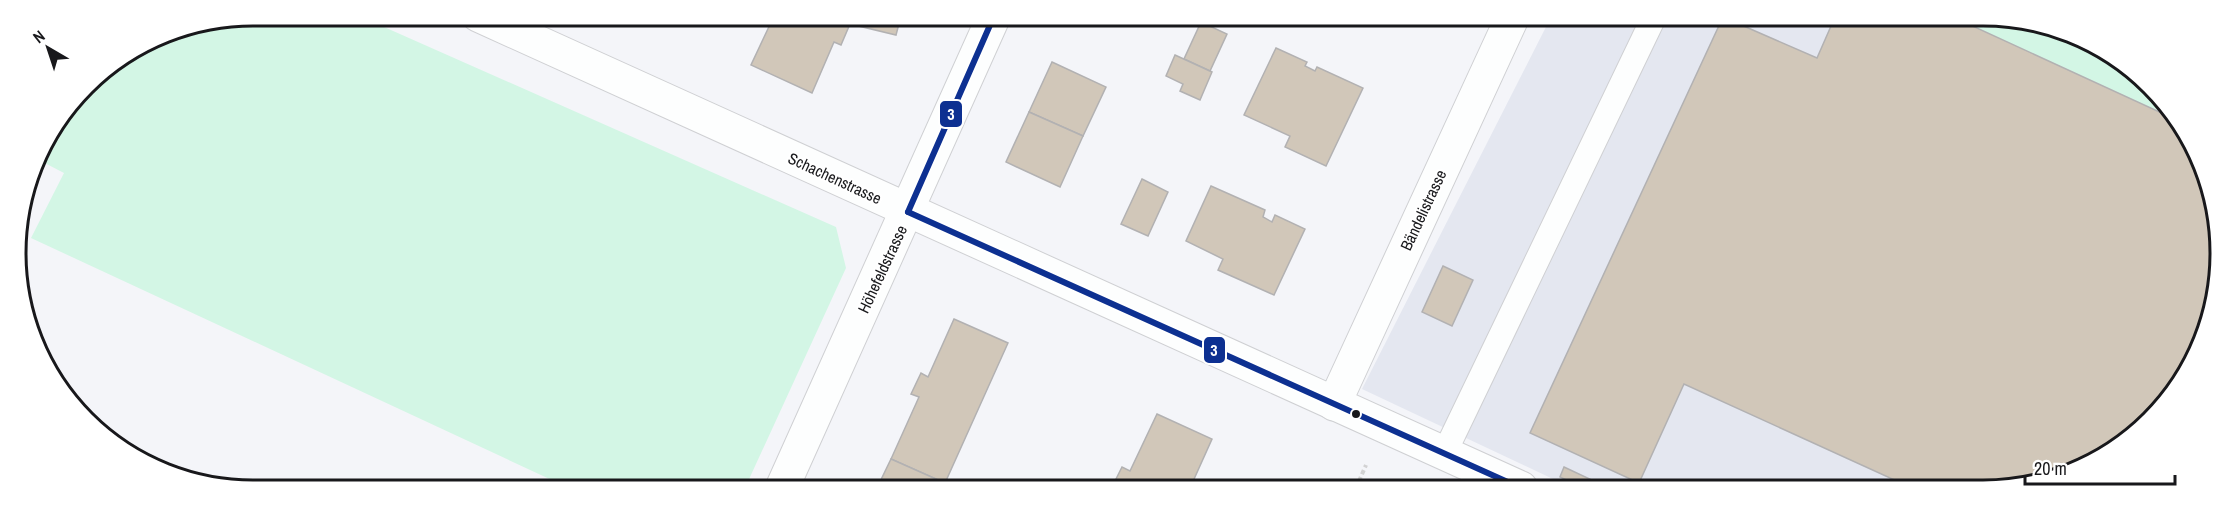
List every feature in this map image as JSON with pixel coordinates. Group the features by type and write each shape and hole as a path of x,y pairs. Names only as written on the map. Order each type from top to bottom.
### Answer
{"street":[{"name":"Schachenstrasse","path":"502,26 1503,480"},
{"name":"Höhefeldstrasse","path":"786,480 990,26"},
{"name":"Bändelistrasse","path":"1334,404 1508,26"}],"lane":[{"path":"1444,454 1650,26"}],"shaded area":[{"path":"1546,26 1959,26 2208,275 2202,311 2186,353 2163,391 2143,413 2121,433 2083,456 2041,472 2012,478 1982,480 1555,480 1362,389"}],"green space":[{"path":"382,26 836,227 846,268 749,480 552,480 31,238 64,173 44,163 72,114 114,72 152,49 194,33 223,27"},
{"path":"1973,26 2012,27 2027,30 2083,49 2121,72 2162,113"}],"building":[{"path":"769,26 849,26 841,45 834,42 812,93 751,65"},
{"path":"858,26 898,26 896,35"},
{"path":"1199,26 1210,26 1227,34 1210,71 1184,59"},
{"path":"1719,26 1744,26 1817,58 1831,26 1973,26 2162,113 2179,139 2192,166 2205,208 2210,252 2205,297 2192,339 2171,379 2143,413 2109,441 2069,462 2041,472 2012,478 1894,480 1684,384 1640,480 1632,480 1530,433"},
{"path":"1276,48 1307,62 1305,66 1315,71 1317,67 1363,88 1326,166 1285,147 1290,136 1244,115"},
{"path":"1175,55 1212,72 1200,100 1180,91 1183,84 1166,76"},
{"path":"1052,62 1106,87 1083,136 1029,112"},
{"path":"1029,112 1083,136 1060,187 1006,162"},
{"path":"1142,179 1168,192 1148,236 1121,224"},
{"path":"1211,186 1265,210 1263,217 1272,222 1275,215 1305,229 1274,295 1218,270 1223,259 1186,241"},
{"path":"1443,266 1473,280 1452,326 1422,312"},
{"path":"954,319 1008,343 946,480 938,480 891,459 919,397 911,394 921,373 928,377"},
{"path":"1157,414 1212,439 1194,480 1116,480 1122,467 1130,471"},
{"path":"891,459 938,480 881,480"},
{"path":"1564,467 1592,480 1566,480 1560,477"}],"transit line":[{"name":"3","path":"908,212 990,26"},
{"name":"3","path":"908,212 1503,480"}]}
